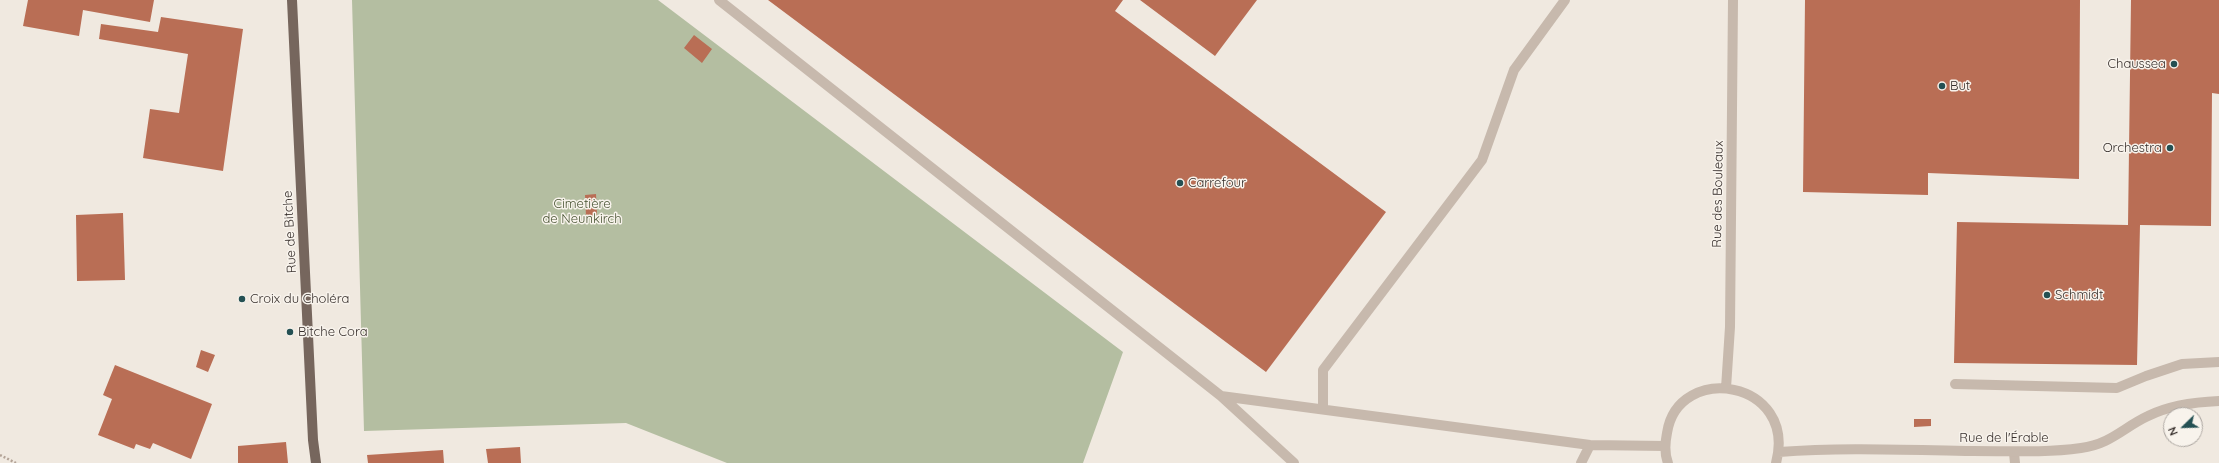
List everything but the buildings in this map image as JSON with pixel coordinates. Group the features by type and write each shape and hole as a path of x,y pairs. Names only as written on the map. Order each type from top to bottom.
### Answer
{"main road":[{"name":"Rue de Bitche","path":"292,0 313,440 316,463"}],"street":[{"path":"719,0 1221,396 1294,463"},
{"path":"1323,409 1322,370 1482,160 1514,70 1565,0"},
{"name":"Rue des Bouleaux","path":"1726,388 1730,327 1733,0"},
{"path":"1955,384 2117,388 2146,376 2182,364 2219,362"},
{"path":"1668,463 1665,446 1668,426 1676,411 1688,398 1704,390 1726,388 1740,390 1758,400 1771,414 1778,433 1779,452 1776,463"},
{"path":"1221,396 1590,445 1665,446"},
{"name":"Rue de l'Érable","path":"1779,452 1839,449 2015,458 2091,447 2116,437 2148,416 2192,402 2219,401"},
{"path":"1581,463 1590,445"}],"path":[{"path":"0,455 16,463"}],"green space":[{"name":"Cimetière de Neunkirch","path":"352,0 658,0 1123,352 1083,463 727,463 626,423 364,431"}],"place":[{"name":"Chaussea","path":"2174,64"},
{"name":"But","path":"1942,86"},
{"name":"Orchestra","path":"2170,148"},
{"name":"Carrefour","path":"1180,183"},
{"name":"Schmidt","path":"2047,295"},
{"name":"Croix du Choléra","path":"242,299"},
{"name":"Bitche Cora","path":"290,332"}]}
